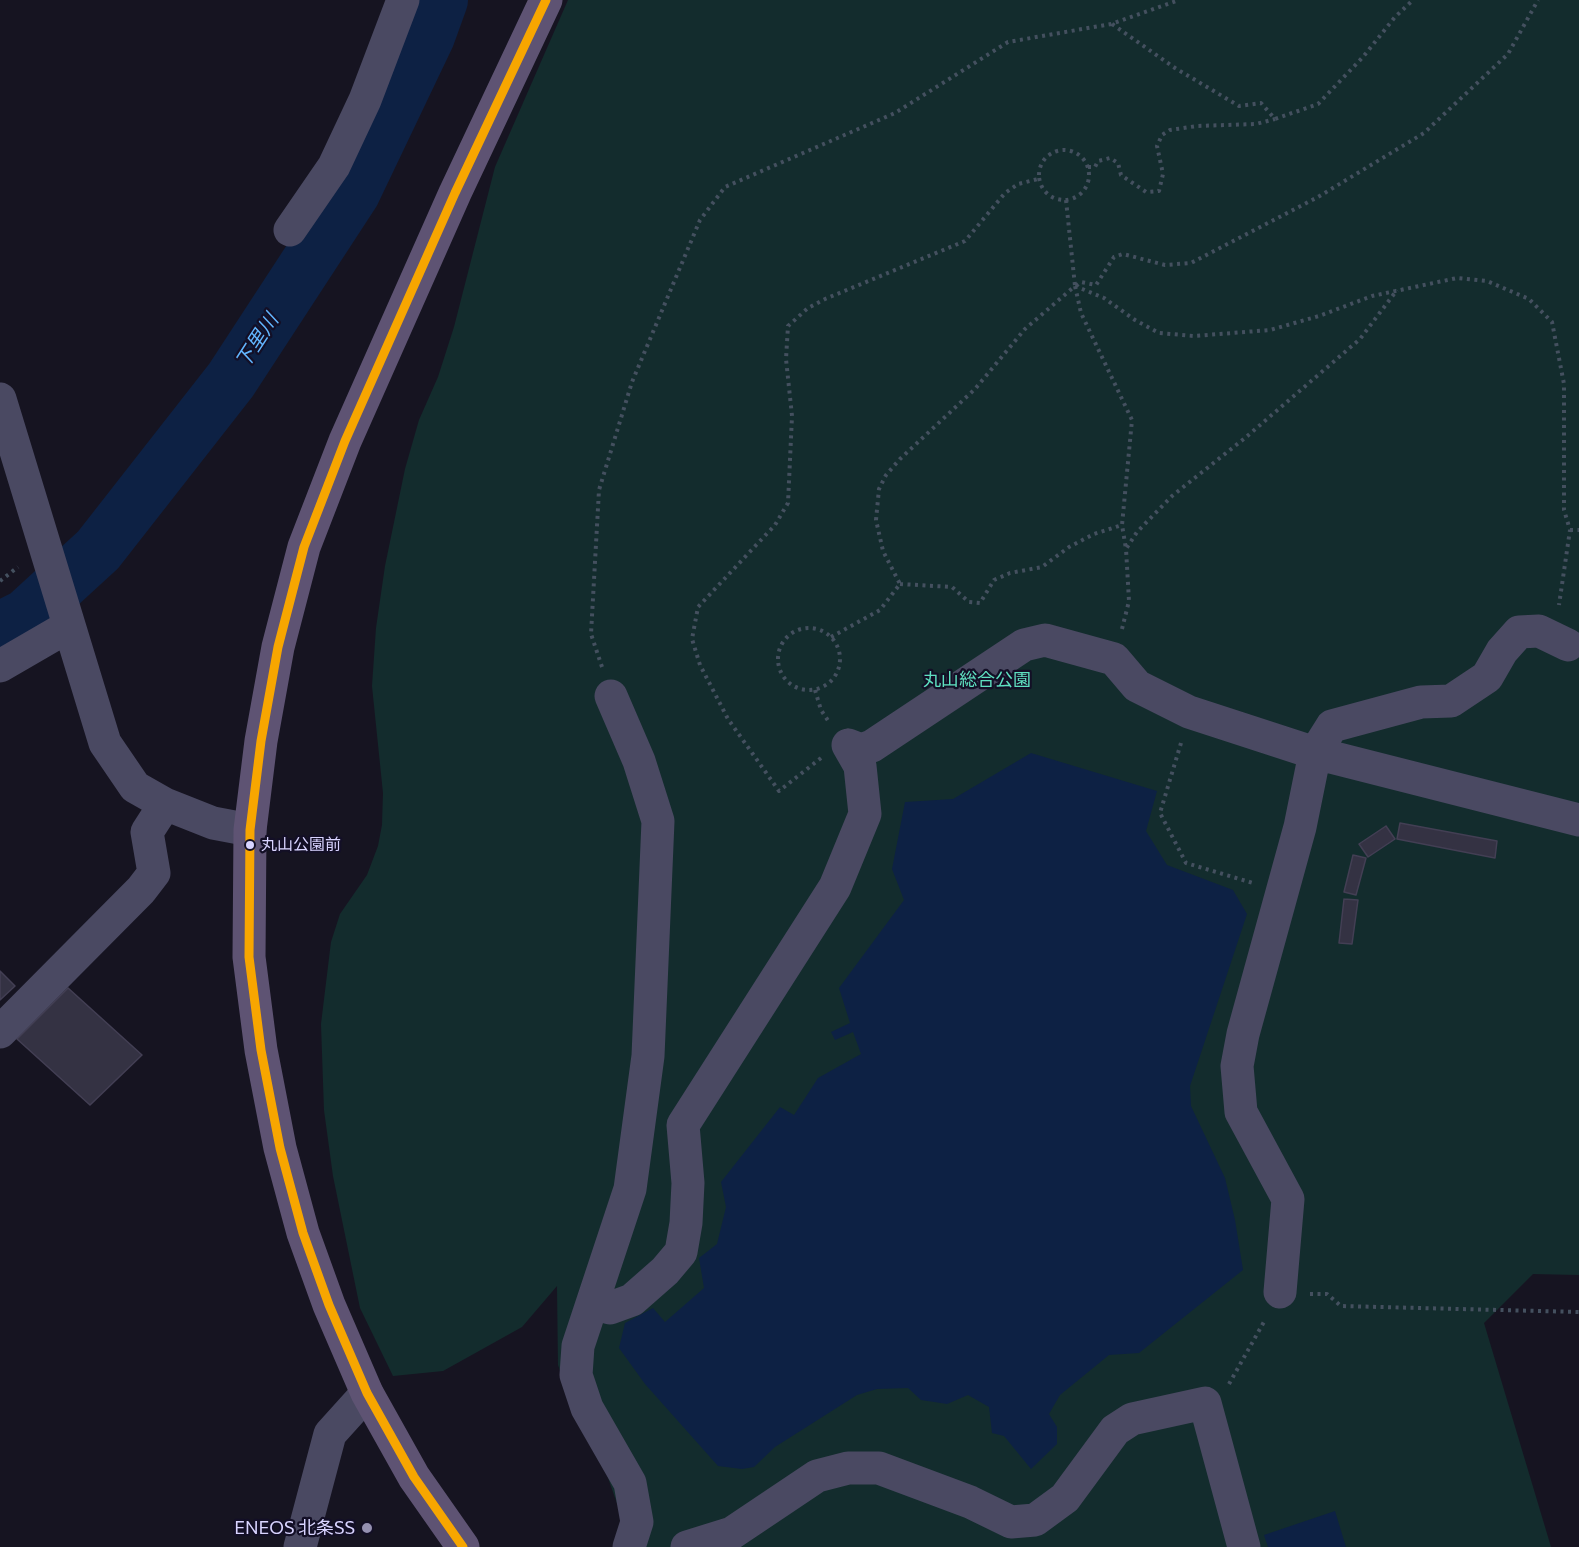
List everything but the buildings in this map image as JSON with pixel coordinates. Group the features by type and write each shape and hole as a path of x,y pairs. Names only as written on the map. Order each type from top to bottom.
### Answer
{"main road":[{"path":"463,1547 414,1477 367,1393 303,1233 278,1137 261,1050 249,957 250,830 261,741 278,647 304,547 345,441 445,215 546,0"}],"street":[{"path":"290,230 334,166 365,100 403,0"},
{"path":"0,399 105,743 135,787 165,804 213,823 250,830"},
{"path":"0,666 69,626"},
{"path":"1280,1292 1288,1199 1241,1112 1237,1066 1242,1034 1268,950 1300,827 1315,753 1332,726 1421,702 1451,701 1487,677 1502,651 1519,632 1539,631 1562,642"},
{"path":"594,1303 610,1308 632,1300 665,1271 681,1252 686,1223 688,1183 683,1125 835,887 865,814 860,766 848,745 861,750 872,746 1024,645 1033,641 1045,640 1114,659 1137,686 1189,712 1315,753 1579,820"},
{"path":"611,696 639,761 658,821 648,1056 630,1189 578,1346 576,1376 587,1408 630,1483 637,1522 629,1547"},
{"path":"0,1032 141,890 154,873 147,832 165,804"},
{"path":"300,1547 330,1434 367,1393"},
{"path":"687,1547 732,1533 817,1476 848,1467 879,1467 970,1502 1011,1522 1035,1520 1065,1498 1105,1440 1121,1426 1132,1419 1205,1403 1244,1547"}],"path":[{"path":"611,696 591,634 599,490 632,382 700,220 725,187 896,113 1008,42 1112,24 1179,0"},
{"path":"1088,167 1095,167 1096,163 1110,158 1118,163 1120,175 1146,192 1159,191 1162,174 1157,146 1162,135 1170,130 1197,126 1256,124 1318,104 1363,57 1395,17 1413,0"},
{"path":"900,584 884,551 876,520 877,497 886,475 900,459 975,390 1025,329 1081,282 1096,285 1113,257 1123,254 1166,265 1191,263 1318,197 1424,133 1508,54 1538,0"},
{"path":"1112,24 1175,68 1239,106 1262,103 1275,119"},
{"path":"1062,150 1078,154 1088,167 1089,175 1084,191 1066,200 1053,198 1046,194 1038,179 1041,163 1053,152 1062,150"},
{"path":"826,754 779,791 728,719 700,665 692,639 698,607 776,525 788,503 792,416 786,359 788,326 808,308 830,296 965,241 1005,193 1018,184 1038,179"},
{"path":"1066,200 1075,286 1081,313 1132,420 1122,525 1129,601 1114,659"},
{"path":"1075,286 1104,298 1134,320 1159,333 1194,336 1270,330 1398,290 1457,278 1487,281 1529,299 1552,322 1564,384 1564,510 1570,530 1562,575 1562,642"},
{"path":"1126,549 1154,511 1360,339 1398,290"},
{"path":"900,584 952,587 969,602 980,603 994,580 1010,573 1042,567 1069,547 1094,534 1122,525"},
{"path":"1570,530 1579,530"},
{"path":"831,637 880,610 900,584"},
{"path":"800,630 820,630 831,637 839,652 838,671 832,680 816,690 795,687 787,681 778,662 779,652 790,635 800,630"},
{"path":"816,690 821,710 833,726"},
{"path":"1189,712 1160,813 1186,863 1282,891"},
{"path":"1205,1403 1221,1394 1231,1382 1280,1292 1328,1294 1341,1306 1579,1312"}],"green space":[{"name":"丸山総合公園","path":"568,0 1579,0 1579,1275 1533,1274 1484,1323 1551,1547 643,1547 625,1526 595,1441 565,1384 558,1365 557,1286 522,1327 443,1371 393,1376 360,1308 333,1176 324,1110 321,1024 331,942 340,914 367,875 378,846 382,825 383,793 372,686 376,628 385,566 405,469 419,420 438,377 454,327 495,167"}],"water":[{"path":"1031,753 1157,791 1146,831 1167,865 1233,890 1247,914 1190,1086 1191,1106 1225,1178 1243,1270 1139,1353 1109,1355 1060,1395 1049,1414 1057,1427 1057,1444 1031,1469 1004,1436 992,1433 989,1407 968,1395 947,1404 921,1400 908,1388 877,1389 857,1395 775,1447 754,1467 742,1469 718,1466 645,1384 619,1348 625,1323 653,1308 665,1322 704,1288 699,1258 717,1244 726,1207 721,1182 780,1107 794,1115 818,1078 861,1054 853,1032 835,1040 831,1032 850,1023 839,988 904,900 892,869 905,802 953,799"},
{"path":"1335,1511 1346,1547 1268,1547 1264,1535"}],"waterway":[{"name":"下里川","path":"0,629 26,616 98,550 231,380 353,193 428,36 441,0"}],"transit line":[{"path":"463,1547 414,1477 367,1393 329,1305 303,1233 280,1148 261,1050 249,957 250,830 261,741 278,647 304,547 345,441 455,193 546,0"}],"place":[{"name":"丸山公園前","path":"250,845"},
{"name":"ENEOS 北条SS","path":"367,1528"}]}
